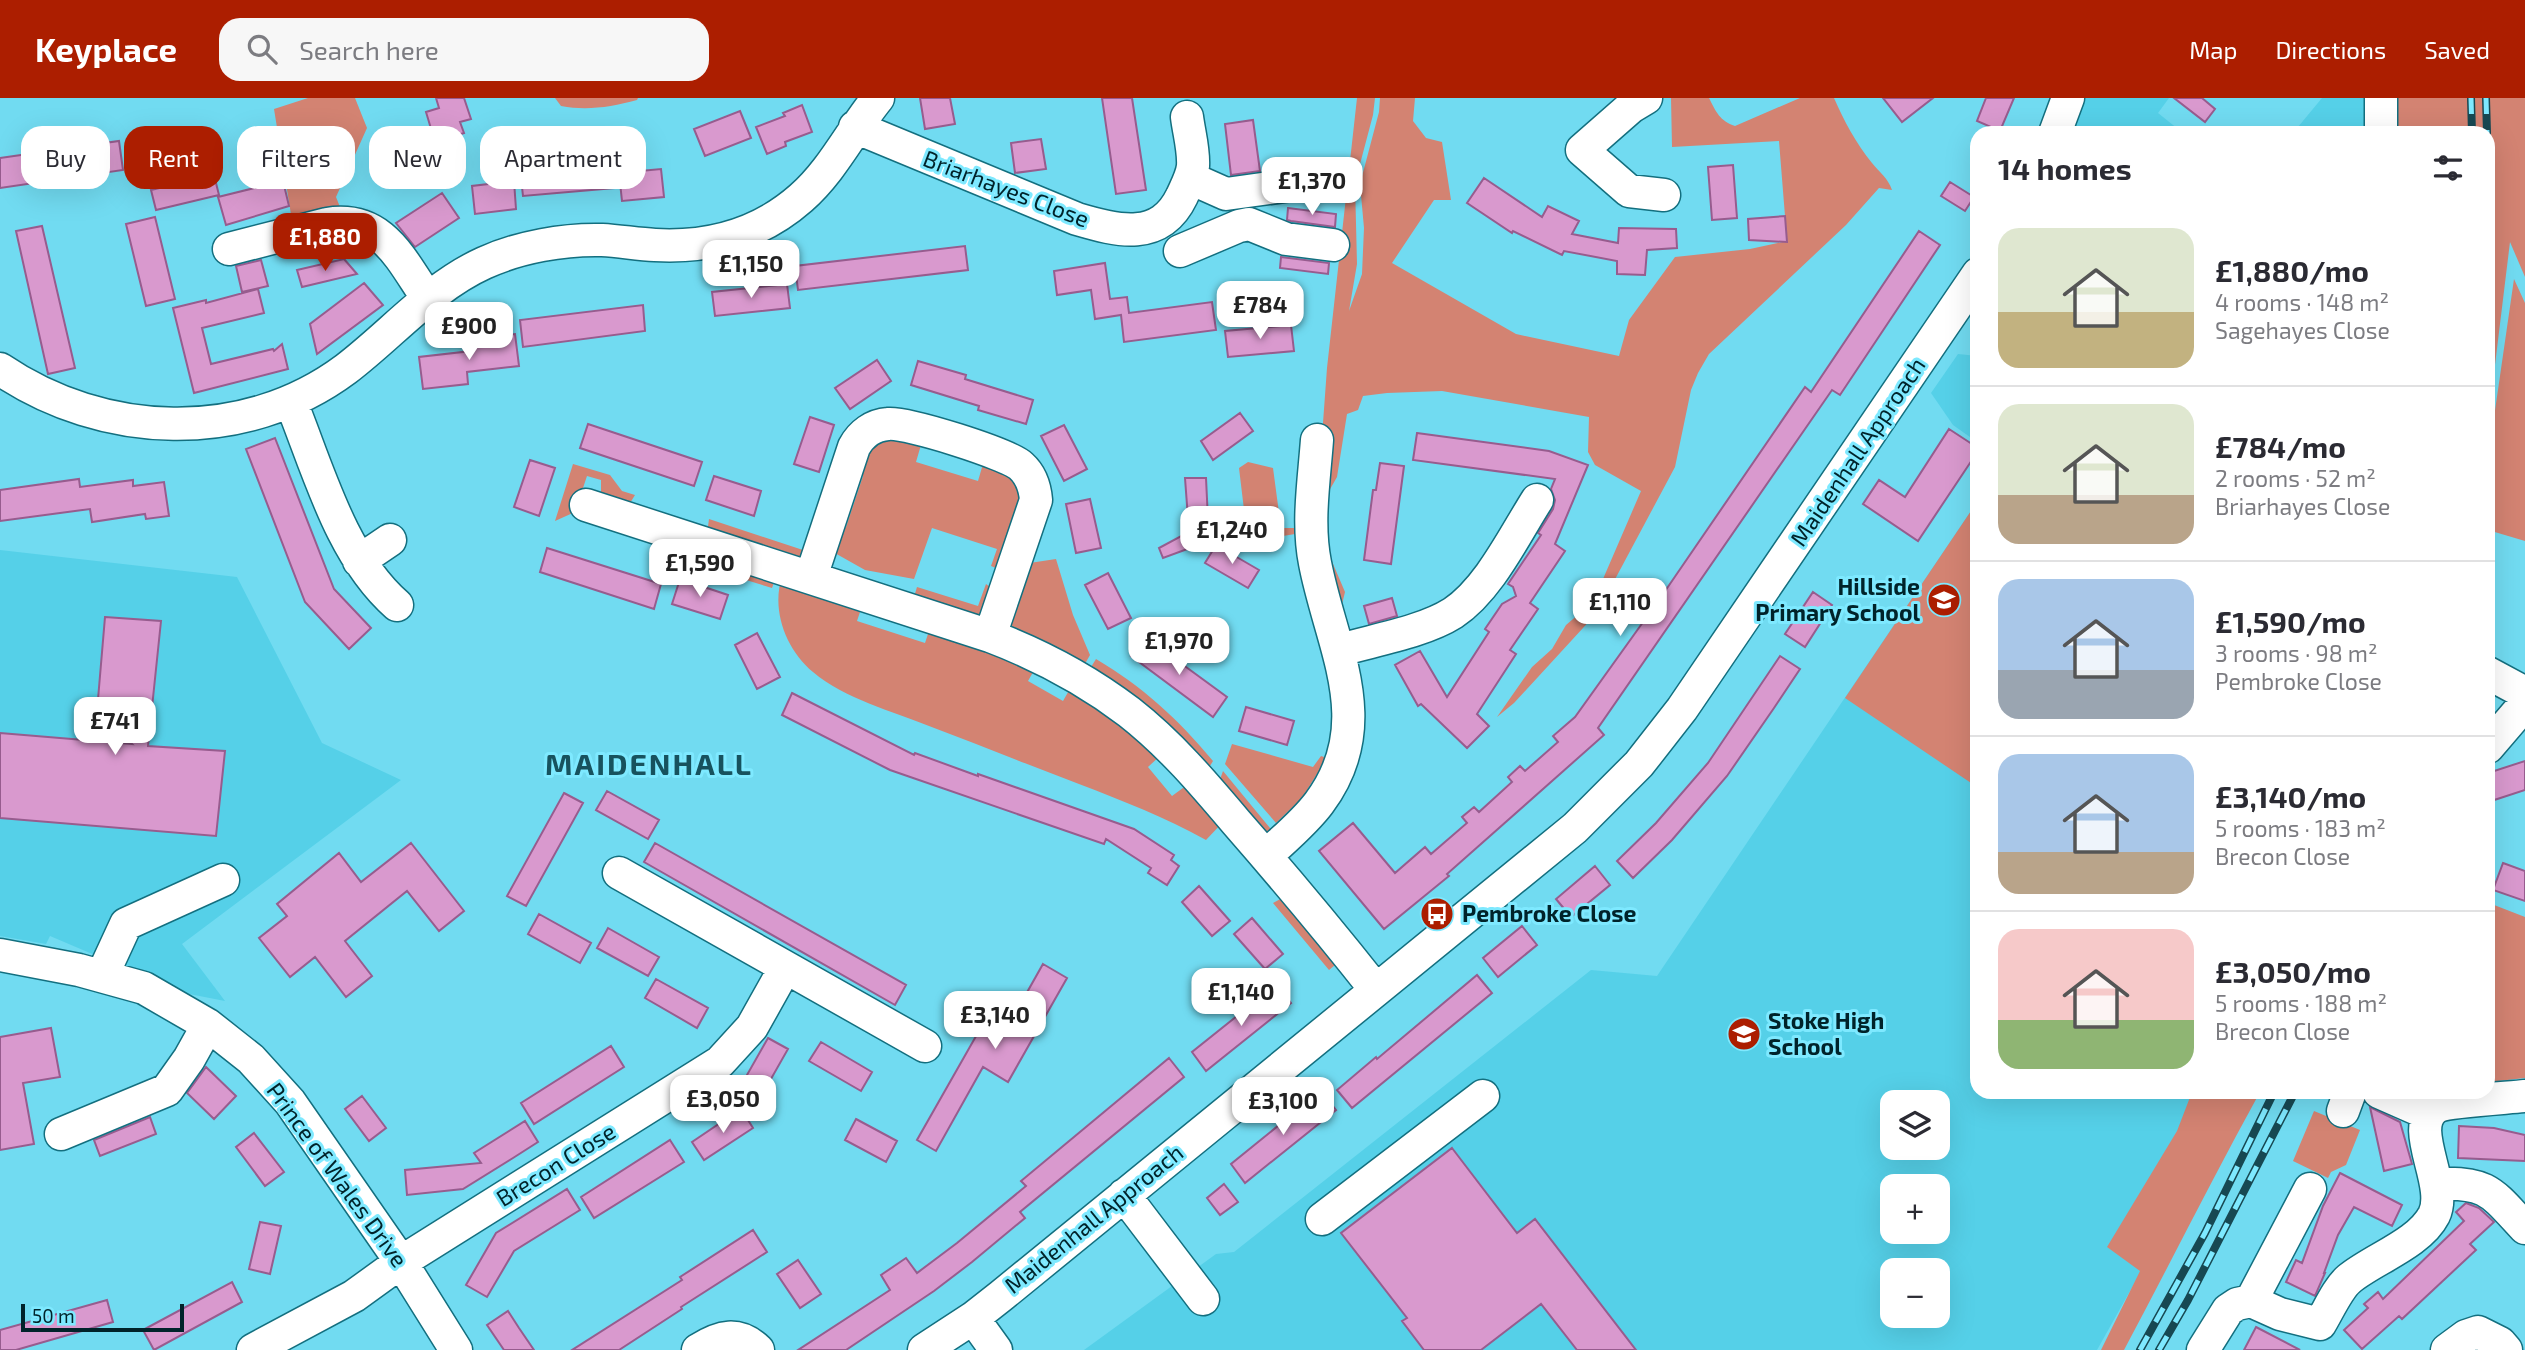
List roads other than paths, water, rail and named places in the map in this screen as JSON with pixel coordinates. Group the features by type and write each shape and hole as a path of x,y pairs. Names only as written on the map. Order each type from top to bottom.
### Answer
{"street":[{"path":"0,369 39,393 64,404 107,416 156,423 215,422 291,402 347,368 428,299 483,263 545,246 594,240 692,245 731,239 773,220 803,197 825,175 855,127 878,98"},
{"path":"1646,98 1631,107 1582,150 1629,191 1664,195"},
{"path":"2058,126 2068,98"},
{"path":"2381,98 2381,126"},
{"path":"1187,117 1193,161 1190,178 1177,207 1160,224 1185,258 1239,226 1249,223 1286,239 1333,245"},
{"name":"Briarhayes Close","path":"855,127 1077,219 1096,225 1130,228 1148,228 1160,224"},
{"path":"1190,178 1226,194 1299,184"},
{"path":"229,249 327,224 340,222 362,225 383,236 428,299"},
{"name":"Maidenhall Approach","path":"924,1350 973,1318 1575,828 1639,764 1717,660 1970,286"},
{"path":"291,402 341,526 359,561 379,588 397,605"},
{"path":"811,577 854,447 862,435 887,424 908,426 993,453 1024,469 1036,500 990,636"},
{"path":"1266,856 1317,806 1339,769 1349,720 1349,702 1340,650 1314,560 1312,522 1317,440"},
{"path":"1340,650 1435,622 1464,604 1483,583 1536,500"},
{"path":"586,505 990,636 1060,667 1129,712 1180,758 1266,856 1376,990"},
{"path":"359,561 390,540"},
{"path":"2495,677 2525,693"},
{"path":"2495,739 2525,704"},
{"path":"619,873 925,1046"},
{"path":"102,976 126,924 223,880"},
{"name":"Prince of Wales Drive","path":"0,955 79,970 144,988 208,1026 251,1059 290,1102 401,1262 456,1350"},
{"name":"Brecon Close","path":"253,1350 354,1296 401,1262 720,1062 752,1027 785,968"},
{"path":"61,1134 167,1090 208,1026"},
{"path":"1322,1219 1483,1096"},
{"path":"2203,1350 2228,1310 2237,1304 2250,1301 2280,1314 2320,1324 2349,1279 2415,1236 2428,1224 2437,1206 2437,1184 2424,1133 2429,1114 2442,1105 2525,1096"},
{"path":"2395,1099 2429,1114"},
{"path":"2437,1184 2457,1183 2492,1192 2525,1228"},
{"path":"2250,1301 2310,1189"},
{"path":"1124,1195 1203,1299"},
{"path":"973,1318 996,1350"},
{"path":"2446,1350 2466,1336 2478,1332 2500,1343 2506,1350"},
{"path":"698,1350 712,1341 735,1336 750,1342 758,1350"}],"railway":[{"path":"2471,98 2472,126"},
{"path":"2486,98 2487,126"},
{"path":"2140,1350 2205,1233 2271,1099"},
{"path":"2159,1350 2188,1300 2291,1099"}],"place":[{"name":"Hillside Primary School","path":"1944,600"},
{"name":"Pembroke Close","path":"1437,914"},
{"name":"Stoke High School","path":"1744,1034"}],"district":[{"name":"MAIDENHALL","path":"649,765"}]}
